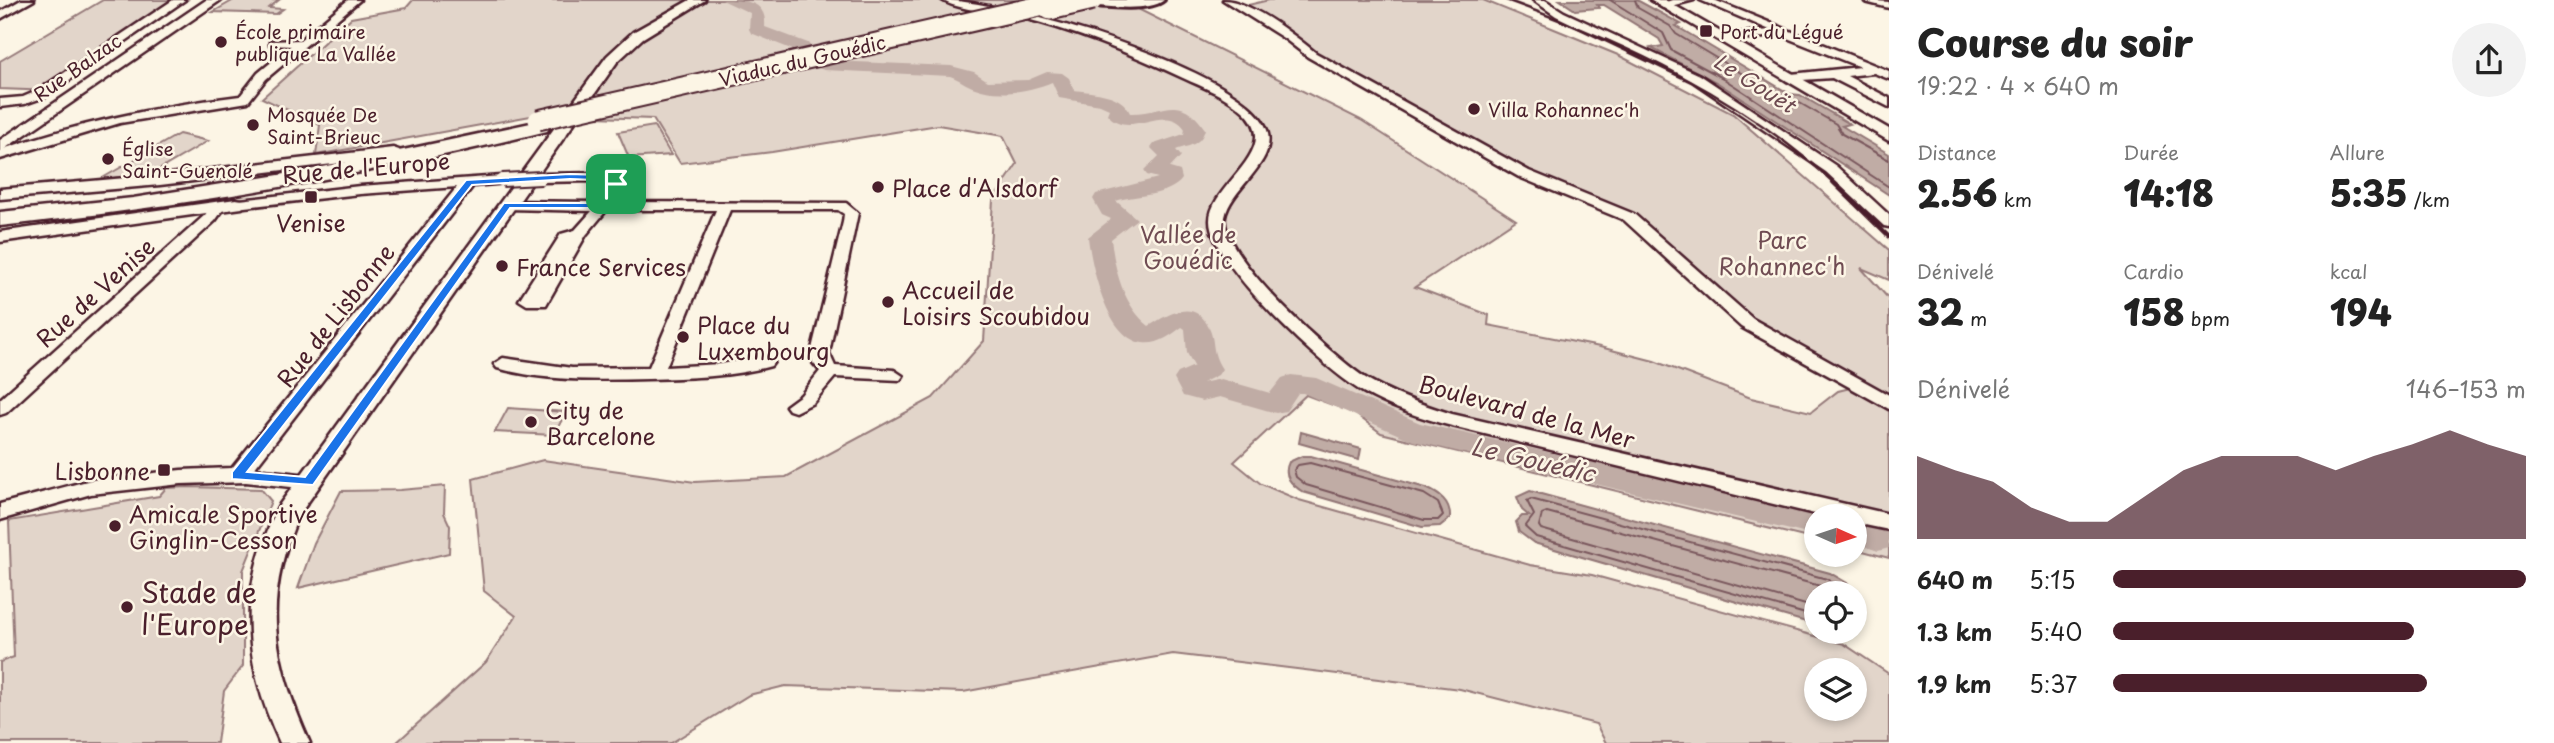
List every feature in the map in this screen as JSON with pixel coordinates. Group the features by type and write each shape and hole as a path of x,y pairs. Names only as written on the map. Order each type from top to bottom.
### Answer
{"highway":[{"name":"Viaduc du Gouédic","path":"539,124 1066,0"},
{"name":"Viaduc du Gouédic","path":"539,124 678,96 1093,0"},
{"path":"0,219 133,205 304,178 539,124"},
{"path":"227,206 384,158"},
{"path":"0,211 192,188 384,158"}],"main road":[{"path":"1079,0 1134,3 1157,0"}],"street":[{"path":"0,16 29,0"},
{"path":"0,103 34,97 180,0"},
{"name":"Rue Balzac","path":"2,144 84,77 195,0"},
{"name":"Rue Balzac","path":"2,144 215,0"},
{"path":"2,144 31,145 98,123 177,107 244,99 262,76 355,0"},
{"path":"295,743 263,661 260,613 265,574 275,537 309,482 596,80 626,43 699,0"},
{"name":"Boulevard de la Mer","path":"947,0 1038,19 1094,36 1226,94 1248,109 1256,119 1262,140 1250,169 1220,209 1217,223 1222,238 1253,281 1303,336 1367,387 1413,408 1452,420 1824,509 1889,522"},
{"path":"1228,0 1289,37 1312,55 1524,174 1629,217 1747,323 1889,403"},
{"path":"1538,0 1560,14 1696,78 1786,136 1831,169 1889,223"},
{"path":"1660,2 1689,0"},
{"path":"1705,0 1889,75"},
{"path":"1869,0 1889,5"},
{"path":"1660,2 1889,136"},
{"path":"149,21 164,21"},
{"path":"1723,38 1782,33"},
{"path":"274,43 302,43"},
{"path":"1791,78 1875,69"},
{"path":"1834,74 1889,103"},
{"path":"67,76 84,77"},
{"path":"1859,119 1889,116"},
{"path":"0,194 384,158"},
{"name":"Rue de l'Europe","path":"0,237 360,190 502,180 598,177 616,184 615,197 600,204"},
{"name":"Rue de Lisbonne","path":"237,475 469,182"},
{"path":"580,233 597,216 600,204"},
{"path":"508,205 832,206 848,209 851,213 850,222 820,353 822,363 830,371 894,376"},
{"name":"Rue de Venise","path":"0,409 210,218 227,206"},
{"path":"655,373 726,206"},
{"path":"503,364 532,366 560,373 655,373 743,368 765,362"},
{"path":"795,406 807,399 830,371"},
{"path":"0,512 91,487 181,478 237,475 309,482"}],"green space":[{"path":"103,0 187,0 53,91 0,89 0,61"},
{"path":"234,0 279,0 269,8 283,9 276,14 213,12"},
{"name":"Vallée de Gouédic","path":"413,0 1023,0 1103,9 1134,7 1361,120 1516,220 1415,287 1489,315 1488,325 1600,347 1654,361 1751,398 1811,412 1838,391 1850,388 1889,411 1889,514 1868,513 1889,545 1889,558 1867,552 1867,504 1804,504 1804,537 1381,433 1354,413 1306,395 1234,462 1261,484 1299,500 1530,565 1592,575 1804,633 1804,644 1844,644 1865,658 1804,658 1804,721 1867,721 1867,659 1889,674 1889,743 1606,743 1596,724 1460,689 1173,654 963,692 785,686 749,695 671,743 396,743 486,662 516,616 484,591 473,479 543,460 695,482 786,477 933,398 984,341 993,200 1017,164 1003,136 938,125 772,152 680,163 653,119 536,115 316,155 320,125 262,98 351,18 406,8"},
{"name":"Parc Rohannec'h","path":"1269,0 1483,0 1618,55 1733,114 1889,250 1889,280 1861,268 1889,299 1889,399 1752,323 1627,212 1522,171 1319,57 1249,11 1251,8 1248,5"},
{"path":"654,126 671,155 629,158 618,132"},
{"path":"179,134 208,141 155,172 99,180"},
{"name":"City de Barcelone","path":"508,408 566,412 554,435 495,432"},
{"path":"445,486 444,513 450,526 449,553 298,588 314,543 341,491"},
{"name":"Stade de l'Europe","path":"166,488 261,489 271,501 243,571 243,666 224,691 217,743 0,743 0,662 14,657 9,521 159,496"}],"water":[{"name":"Port du Légué","path":"1560,0 1637,0 1681,24 1676,26 1790,94 1800,95 1850,124 1842,126 1889,154 1889,195 1718,83 1651,48 1663,46 1659,39 1604,5 1597,5 1599,8 1575,10"},
{"path":"1301,432 1361,449 1359,460 1299,443"},
{"path":"1302,456 1311,456 1426,488 1446,503 1450,518 1440,526 1422,527 1303,492 1287,476 1289,462"},
{"path":"1530,491 1830,573 1844,581 1804,581 1804,622 1534,543 1519,532 1516,522 1522,516 1529,516 1522,510 1517,497"}],"waterway":[{"name":"Le Gouédic","path":"730,0 756,10 757,29 802,47 812,60 830,66 851,67"},
{"name":"Le Gouédic","path":"862,67 951,71 988,86 1032,85 1047,77 1056,77 1063,82 1066,94 1108,101 1119,108 1117,114 1127,118 1137,119 1169,112 1179,112 1187,118 1195,129 1193,138 1161,148 1171,156 1154,171 1173,175 1172,179 1104,199 1110,210 1126,219 1099,237 1103,264 1117,304 1143,335 1155,334 1180,317 1196,327 1201,355 1209,369 1187,379 1192,390 1202,392 1221,388 1253,399"},
{"name":"Le Gouédic","path":"1266,401 1276,404 1291,384 1307,384 1413,431 1804,521"},
{"name":"Le Gouédic","path":"1867,535 1878,539"}],"railway":[{"path":"1506,0 1595,35 1680,76 1761,125 1835,184"},
{"path":"1833,182 1889,237"}],"place":[{"name":"Port du Légué","path":"1706,31"},
{"name":"École primaire publique La Vallée","path":"221,42"},
{"name":"Villa Rohannec'h","path":"1474,109"},
{"name":"Mosquée De Saint-Brieuc","path":"253,125"},
{"name":"Église Saint-Guenolé","path":"108,159"},
{"name":"Place d'Alsdorf","path":"878,187"},
{"name":"Venise","path":"311,197"},
{"name":"France Services","path":"502,266"},
{"name":"Accueil de Loisirs Scoubidou","path":"888,302"},
{"name":"Place du Luxembourg","path":"683,337"},
{"name":"City de Barcelone","path":"531,422"},
{"name":"Lisbonne","path":"164,470"},
{"name":"Amicale Sportive Ginglin-Cesson","path":"115,526"},
{"name":"Stade de l'Europe","path":"127,607"}],"route":[{"path":"570,176 598,177 616,184 615,197 596,206 508,205 309,482 237,475 469,182 570,176"}],"water label":[{"name":"Le Gouët","path":"1755,82"}]}
